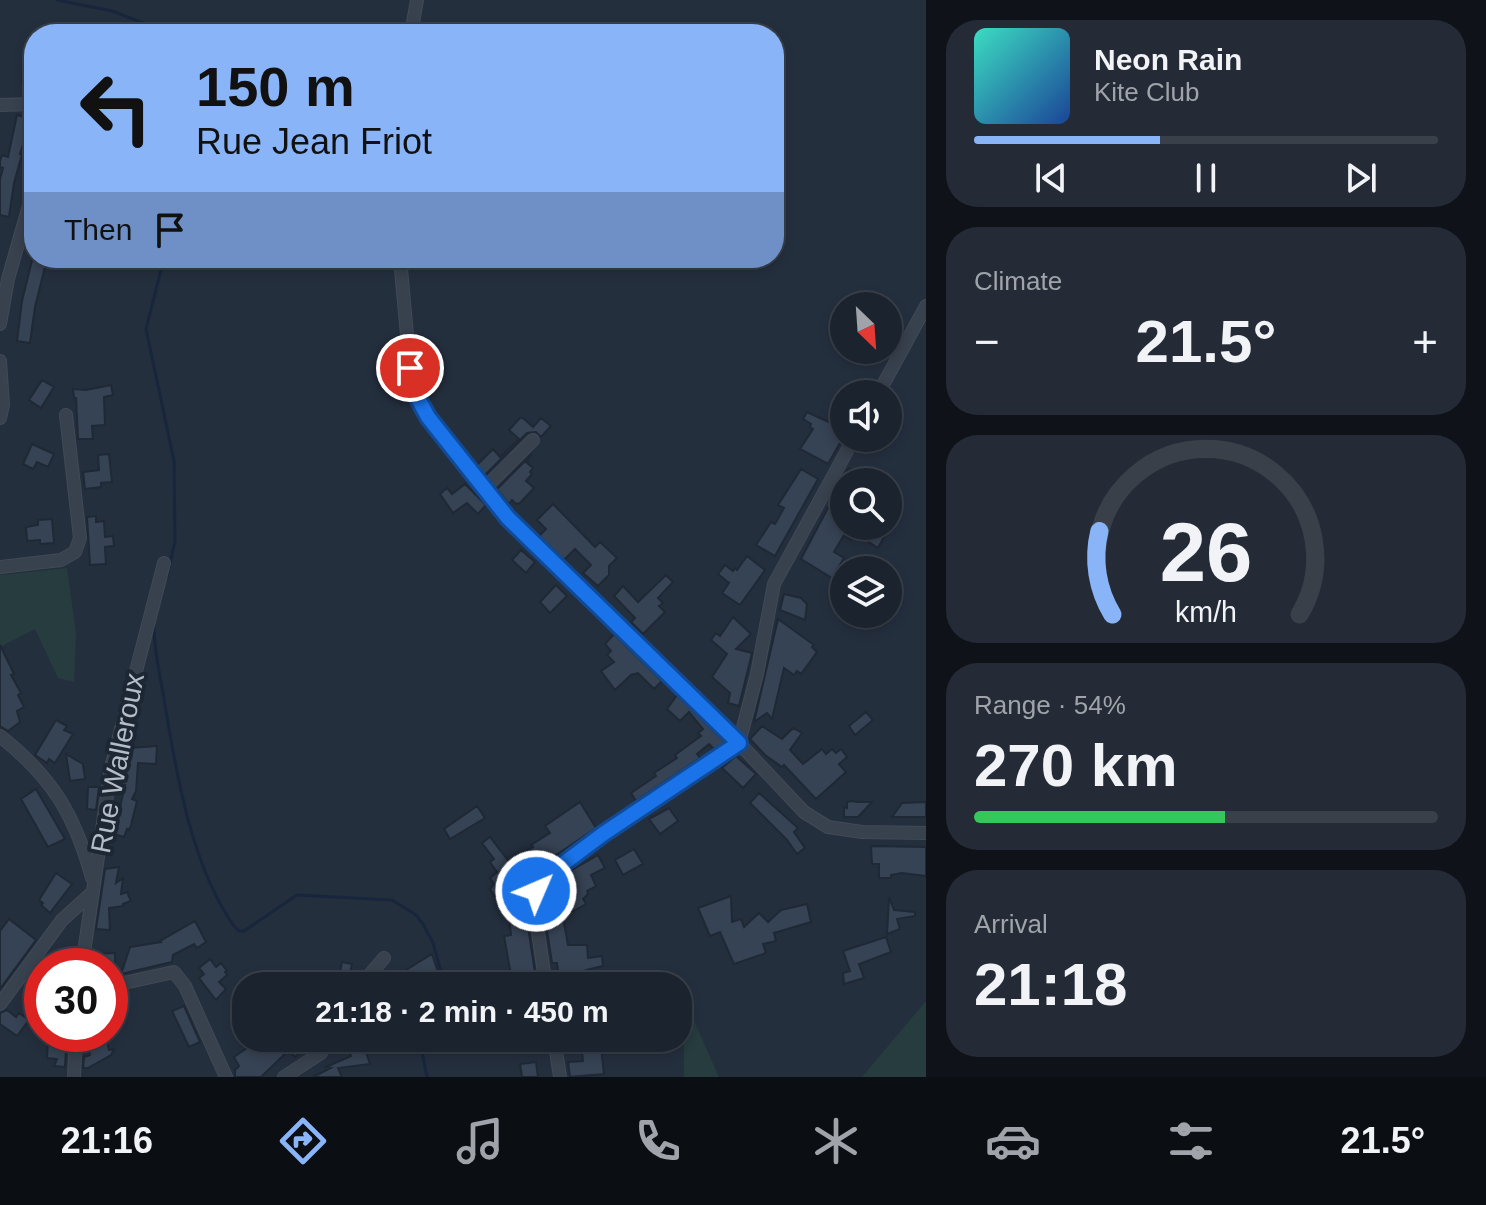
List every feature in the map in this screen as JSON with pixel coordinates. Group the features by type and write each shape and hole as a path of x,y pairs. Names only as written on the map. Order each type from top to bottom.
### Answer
{"street":[{"path":"413,24 417,0"},
{"path":"0,105 24,104"},
{"path":"0,324 4,278 24,218"},
{"path":"401,268 415,393 428,417 508,518 739,743 804,812 828,827 862,832 926,833"},
{"path":"886,380 926,306"},
{"path":"0,361 3,405 0,418"},
{"path":"0,567 61,560 75,552 80,538 66,415"},
{"path":"484,489 533,440"},
{"path":"544,972 536,919 536,891 551,873 603,834 739,743 757,674 774,584 846,452"},
{"name":"Rue Walleroux","path":"85,948 111,768 164,563"},
{"path":"0,736 25,756 63,803 81,837 94,889 62,920 0,1004"},
{"path":"372,972 384,958"},
{"path":"128,982 174,972 185,986 226,1077"},
{"path":"74,1077 75,1052"},
{"path":"284,1077 321,1052"},
{"path":"556,1052 560,1077"}],"green space":[{"path":"67,568 76,633 74,682 58,678 35,629 0,647 0,575"},
{"path":"926,1001 926,1077 862,1077"},
{"path":"692,1016 719,1077 684,1077 684,1052 692,1052"}],"building":[{"path":"17,115 24,117 22,155 9,217 0,215 3,168 0,161 2,155 8,157"},
{"path":"30,268 45,268 30,343 17,341"},
{"path":"42,380 54,387 41,408 29,400"},
{"path":"111,385 113,395 104,397 105,425 92,426 93,439 78,439 73,389"},
{"path":"807,412 830,423 830,452 835,452 828,464 800,449 813,429 803,419"},
{"path":"520,418 533,427 541,418 551,426 541,437 536,432 527,433 485,475 477,465 493,449 500,457 519,439 509,430"},
{"path":"32,444 54,454 48,467 37,462 33,469 23,464"},
{"path":"109,454 112,482 85,489 83,472 99,470 98,455"},
{"path":"532,454 526,462 533,468 532,474 526,481 534,488 520,503 512,500 509,504 497,489"},
{"path":"801,469 818,479 775,556 756,545 771,522 775,524 784,508 778,505"},
{"path":"465,484 486,505 478,514 467,503 453,513 440,494 447,488 452,494"},
{"path":"553,504 595,547 600,542 617,558 609,566 609,575 598,586 583,573 591,565 575,549 564,560 539,536 546,529 537,520"},
{"path":"830,504 830,540 841,540 834,552 841,556 830,556 830,577 801,559"},
{"path":"96,516 96,522 104,521 105,537 113,536 114,546 105,547 106,564 90,565 87,517"},
{"path":"52,519 54,543 27,541 26,527 38,525 38,520"},
{"path":"865,540 882,540 878,548"},
{"path":"521,550 535,562 526,573 512,560"},
{"path":"747,556 765,570 740,605 722,593 729,583 718,574 725,565 733,571 735,568 737,570"},
{"path":"666,575 673,582 658,598 663,603 659,606 665,612 643,634 631,622 635,618 614,596 623,586 638,602"},
{"path":"556,585 567,596 550,613 540,602"},
{"path":"784,594 801,598 807,604 805,620 780,610"},
{"path":"733,617 751,634 736,649 752,653 739,706 728,703 730,693 712,677 727,654 711,640 716,633 720,636"},
{"path":"778,619 814,645 812,647 817,652 801,674 797,671 794,675 784,668 772,719 767,713 754,722"},
{"path":"614,634 662,681 654,689 638,673 631,675 615,690 601,671 614,662 607,655 611,651 605,644"},
{"path":"0,645 14,674 11,675 21,693 18,695 24,707 17,711 20,722 8,731 0,726"},
{"path":"677,695 725,742 714,749 709,744 697,754 700,758 636,801 631,793 656,776 654,773 677,758 675,755 701,736 698,733 703,729 689,712 680,721 667,709"},
{"path":"866,712 873,720 855,735 849,726"},
{"path":"56,720 67,726 64,730 73,734 55,763 49,759 47,763 35,755"},
{"path":"762,726 782,739 793,728 802,733 790,750 803,764 822,749 826,754 832,749 836,753 841,749 847,757 839,764 846,772 816,799 784,765 782,767 765,755 750,739"},
{"path":"126,746 157,746 156,764 138,763 136,791 132,799 137,801 131,825 124,837 114,834 125,785 119,785"},
{"path":"66,754 83,764 85,779 70,781"},
{"path":"736,756 756,774 743,788 722,768"},
{"path":"88,787 99,787 96,810 87,809"},
{"path":"36,789 65,839 48,847 21,799"},
{"path":"759,793 798,828 794,832 805,848 797,854 750,803"},
{"path":"580,802 596,828 540,866 520,885 527,890 527,920 535,972 510,972 504,936 511,935 509,916 513,915 507,890 495,897 490,889 494,884 490,878 497,872 490,862 494,859 482,843 490,837 513,867 528,856 526,851 533,847 531,845 550,833 545,826"},
{"path":"847,802 872,802 858,817 844,817 844,807 847,808"},
{"path":"926,802 926,817 892,817 902,803"},
{"path":"477,806 485,818 450,839 444,829"},
{"path":"669,808 678,821 660,834 649,819"},
{"path":"871,846 926,847 926,876 902,873 891,875 891,878 879,878 879,864 872,864"},
{"path":"634,849 643,864 623,875 615,860"},
{"path":"598,855 605,868 591,875 596,886 587,891 583,899 586,904 563,917 568,945 587,945 588,958 602,956 603,966 586,972 558,972 557,963 552,963 545,918 545,894 565,874"},
{"path":"119,867 116,883 123,878 121,894 127,892 131,901 109,908 110,930 96,929 105,869"},
{"path":"56,873 72,884 50,913 39,900"},
{"path":"731,896 732,922 741,919 744,927 759,913 768,922 781,910 807,904 811,922 774,933 776,941 763,944 766,953 734,964 720,932 710,936 698,908"},
{"path":"889,897 894,910 915,912 915,916 897,919 900,929 887,934"},
{"path":"9,919 36,940 30,948 24,948 24,956 0,989 0,931"},
{"path":"195,921 206,942 197,948 194,944 173,955 172,962 128,972 130,947 160,941"},
{"path":"886,937 891,952 859,964 864,978 844,984 843,973 850,971 843,951"},
{"path":"432,954 438,972 403,972"},
{"path":"210,959 216,967 221,963 227,971 219,982 226,989 216,1000 199,978 204,974 199,968"},
{"path":"342,962 352,964 350,972 340,972"},
{"path":"184,1006 200,1042 189,1047 172,1011"},
{"path":"7,1010 16,1017 19,1013 24,1016 24,1027 17,1036 0,1024 0,1013"},
{"path":"47,1052 66,1052 65,1067 54,1066 57,1059 47,1058"},
{"path":"89,1052 112,1052 83,1068 84,1057 90,1055"},
{"path":"241,1052 287,1052 261,1077 235,1077 239,1066 234,1057"},
{"path":"349,1052 366,1052 370,1064 338,1068 342,1077 313,1077 331,1068 326,1067 351,1056"},
{"path":"582,1052 602,1052 604,1074 570,1077 568,1062 583,1061"},
{"path":"536,1062 538,1077 522,1077 520,1064"}],"waterway":[{"path":"57,0 112,11 146,24"},
{"path":"161,268 146,329 174,461 175,541 167,577"},
{"path":"154,626 156,654 187,817 207,875 234,926 244,931 297,895 392,900 416,915 423,924 433,943 441,972"},
{"path":"422,1052 427,1077"}],"route":[{"path":"410,368 415,393 428,417 508,518 739,743 603,834 551,873 536,891"}]}
